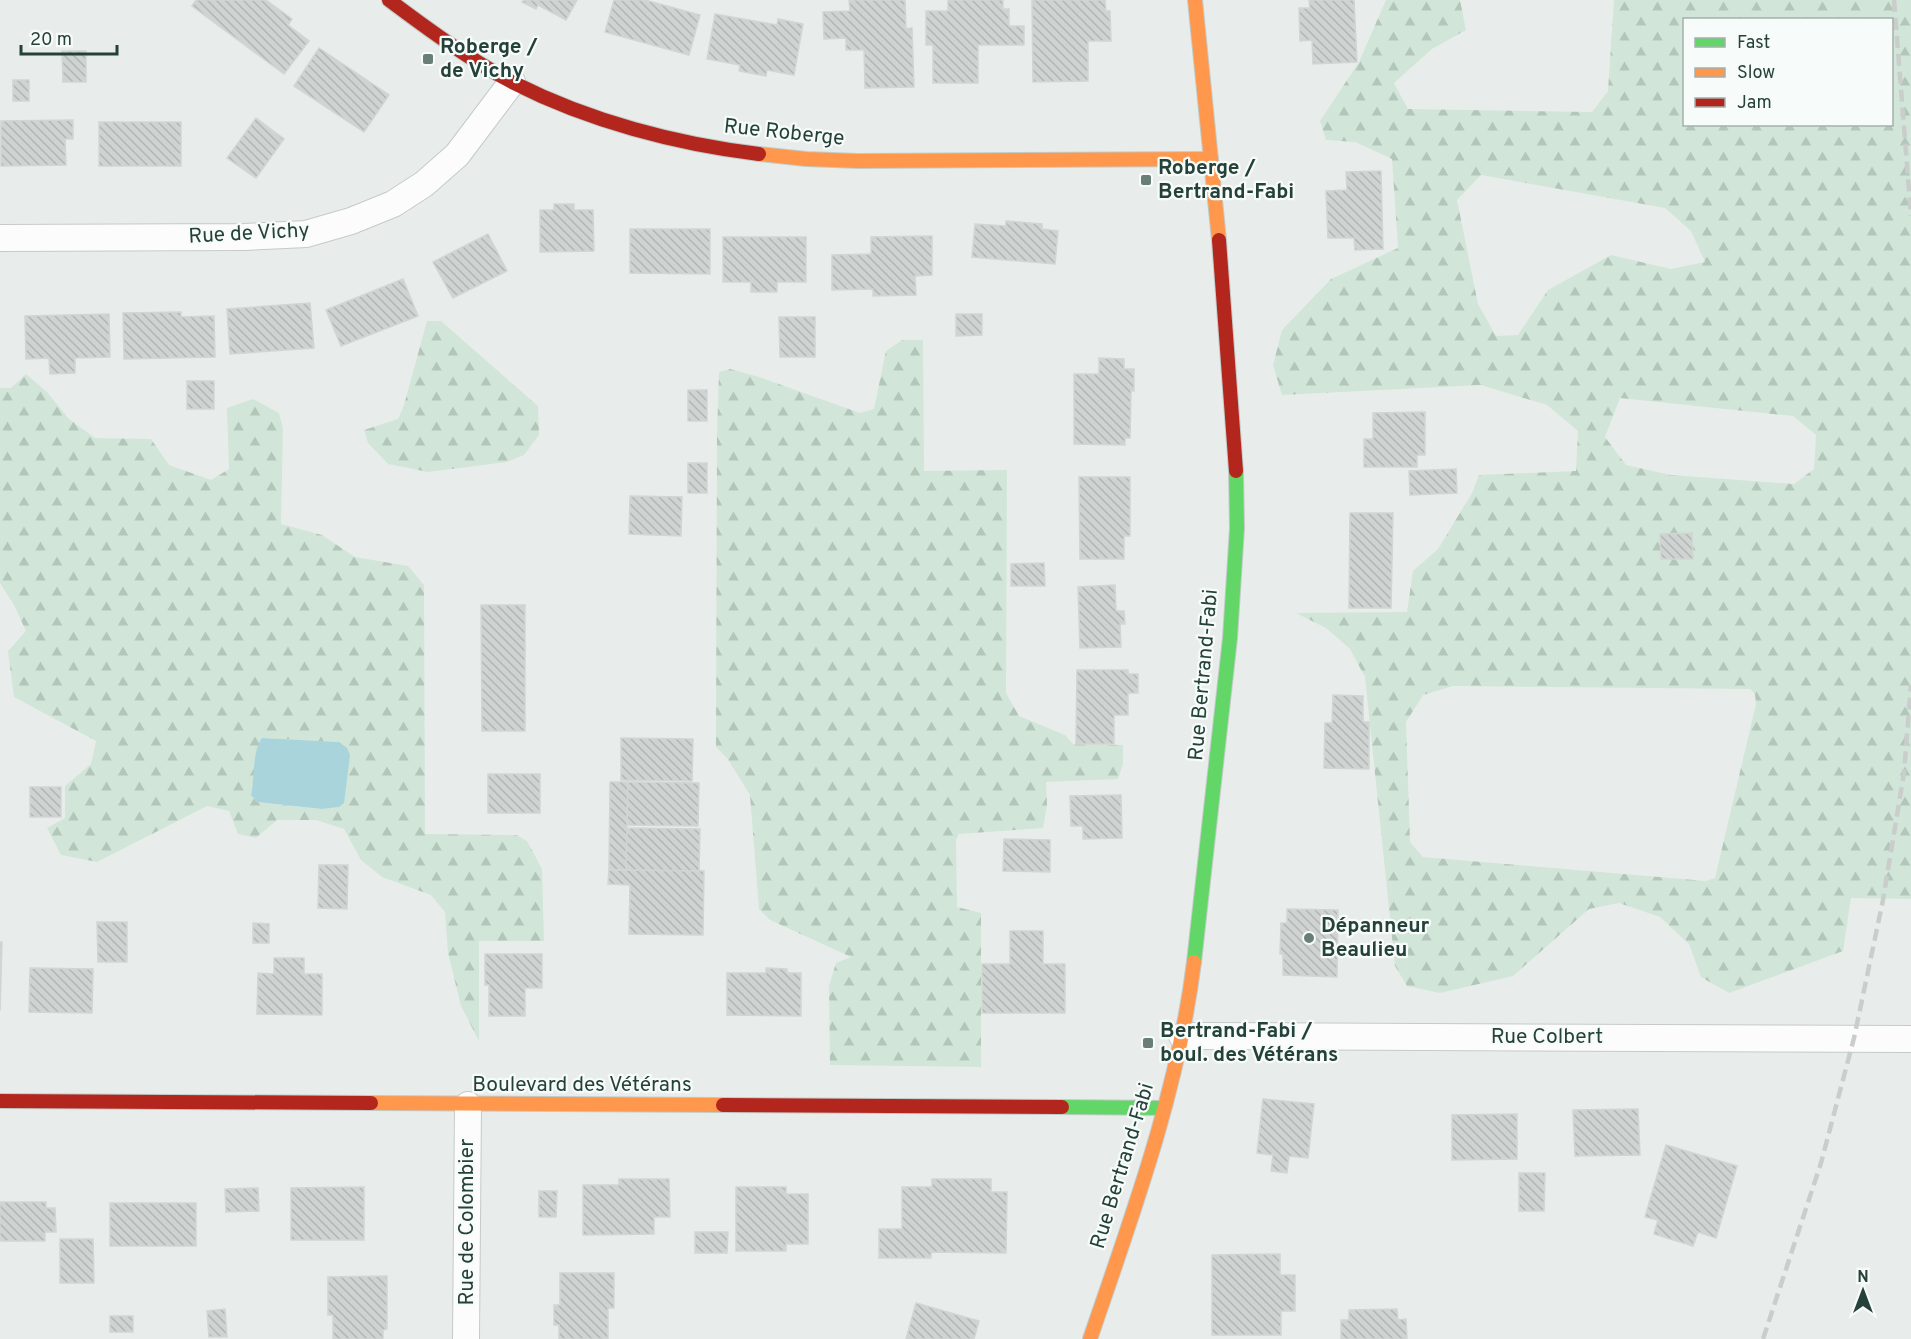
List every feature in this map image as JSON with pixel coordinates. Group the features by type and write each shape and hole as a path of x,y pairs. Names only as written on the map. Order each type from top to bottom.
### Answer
{"street":[{"name":"Rue Roberge","path":"389,0 428,29 512,82 558,103 625,126 711,146 779,157 853,161 1211,159"},
{"name":"Rue Bertrand-Fabi","path":"1090,1339 1151,1158 1182,1036 1190,992 1230,638 1237,528 1236,456 1222,267 1195,0"},
{"name":"Rue de Vichy","path":"0,238 244,237 306,234 351,221 393,204 424,184 458,155 512,82"},
{"name":"Rue Colbert","path":"1182,1036 1911,1039"},
{"name":"Boulevard des Vétérans","path":"0,1101 1164,1108"},
{"name":"Rue de Colombier","path":"466,1339 468,1105"}],"green space":[{"path":"1386,0 1460,0 1466,30 1432,49 1394,83 1408,109 1592,112 1608,91 1614,0 1911,0 1911,899 1851,898 1843,951 1729,993 1701,977 1689,944 1660,917 1619,903 1589,909 1513,976 1440,993 1407,986 1395,966 1365,677 1350,649 1326,628 1296,613 1407,612 1413,571 1438,549 1472,493 1479,475 1576,471 1578,431 1547,405 1481,385 1282,395 1273,365 1282,330 1331,279 1398,248 1392,159 1355,142 1326,140 1320,121 1359,62","holes":["1481,175 1665,208 1691,231 1705,262 1671,269 1611,255 1548,290 1518,335 1496,336 1478,304 1457,200","1620,398 1793,416 1816,435 1814,469 1794,484 1671,475 1626,465 1605,437","1453,686 1750,689 1755,694 1756,704 1715,878 1706,881 1423,857 1410,842 1406,722 1423,695"]},
{"path":"427,321 441,321 538,406 539,435 524,455 507,462 428,472 388,464 368,443 364,430 398,419"},
{"path":"902,340 923,340 924,471 1007,470 1006,693 1019,716 1065,735 1073,744 1123,745 1123,764 1118,779 1046,782 1047,805 1043,828 959,834 956,840 957,907 981,913 981,1067 830,1065 829,986 836,963 851,957 770,920 759,909 750,795 727,758 716,747 719,372 730,369 759,377 860,413 874,409 886,351"},
{"path":"26,374 47,392 69,419 95,438 151,439 169,465 211,480 229,469 227,408 253,399 279,413 283,428 281,524 322,535 355,557 408,566 424,585 425,834 517,835 527,841 542,869 544,941 479,941 479,1041 461,1006 448,953 445,912 431,895 382,877 361,860 344,829 316,820 277,820 256,838 238,834 229,811 207,806 97,862 61,855 47,828 65,818 65,786 91,764 96,741 14,697 8,651 26,631 14,605 0,583 0,388 11,388","holes":["262,738 339,742 339,807 322,809 257,802 251,795"]}],"water":[{"path":"262,738 339,742 347,748 350,755 344,803 339,807 322,809 257,802 251,795 255,757"}],"building":[{"path":"196,0 266,0 292,19 288,25 309,41 284,74 192,6"},
{"path":"524,0 577,0 566,20 538,5 536,9 522,2"},
{"path":"614,0 645,0 700,15 689,55 605,32"},
{"path":"849,0 905,0 906,29 912,28 914,87 865,88 864,50 846,50 846,38 824,39 823,12 850,11"},
{"path":"948,0 1003,0 1003,9 1009,9 1009,26 1024,26 1024,45 978,45 978,83 933,83 933,45 926,45 926,11 948,11"},
{"path":"1032,0 1105,0 1106,11 1110,11 1111,41 1088,41 1088,81 1033,82"},
{"path":"1309,0 1354,0 1357,62 1313,64 1312,40 1300,41 1299,8 1310,8"},
{"path":"715,14 777,25 778,19 803,24 794,75 767,70 766,76 739,71 740,65 707,59"},
{"path":"319,48 389,95 364,132 294,86"},
{"path":"62,51 86,51 86,82 63,82"},
{"path":"13,80 29,80 29,101 13,101"},
{"path":"256,118 284,139 256,178 227,158"},
{"path":"73,120 73,139 65,139 66,165 1,166 1,121"},
{"path":"99,122 181,122 181,166 99,166"},
{"path":"1381,171 1383,249 1355,250 1354,238 1328,238 1326,191 1347,190 1346,172"},
{"path":"554,204 574,204 574,210 593,210 594,251 540,252 540,210 554,210"},
{"path":"1006,221 1042,224 1042,229 1058,231 1055,264 972,257 975,224 1006,226"},
{"path":"630,229 710,229 710,274 630,273"},
{"path":"488,234 507,271 453,298 433,262"},
{"path":"932,236 932,275 915,276 916,295 873,296 873,289 832,290 832,255 871,254 871,237"},
{"path":"723,237 806,237 806,282 777,282 777,292 751,292 751,282 723,282"},
{"path":"403,279 418,316 341,346 326,310"},
{"path":"310,303 314,348 230,354 227,309"},
{"path":"181,312 181,317 214,316 215,357 124,359 123,313"},
{"path":"109,314 110,357 75,358 75,373 50,374 49,358 26,359 25,316"},
{"path":"956,314 982,314 982,335 956,336"},
{"path":"779,317 815,317 815,357 780,357"},
{"path":"1099,358 1124,359 1124,369 1134,369 1130,438 1125,438 1125,445 1074,444 1074,374 1099,374"},
{"path":"187,381 214,381 214,409 187,409"},
{"path":"688,390 707,390 707,421 688,421"},
{"path":"1425,412 1425,455 1417,455 1417,467 1364,467 1364,439 1373,439 1373,413"},
{"path":"688,463 707,463 707,493 688,493"},
{"path":"1456,469 1457,493 1410,495 1409,471"},
{"path":"1079,477 1130,477 1130,536 1124,536 1124,559 1080,559"},
{"path":"630,496 682,497 681,536 629,534"},
{"path":"1350,513 1393,513 1391,608 1349,608"},
{"path":"1692,533 1693,559 1661,559 1660,534"},
{"path":"1044,563 1045,586 1011,586 1011,564"},
{"path":"1115,585 1116,611 1124,611 1125,624 1120,624 1121,647 1080,648 1078,587"},
{"path":"481,605 525,605 525,731 482,731"},
{"path":"1077,670 1128,670 1128,674 1138,674 1138,693 1128,693 1128,715 1114,715 1114,744 1076,744"},
{"path":"1333,695 1363,696 1363,722 1369,722 1369,769 1324,768 1325,723 1332,723"},
{"path":"621,738 693,739 692,781 621,780"},
{"path":"488,774 540,774 540,813 488,813"},
{"path":"610,782 628,782 626,870 609,870"},
{"path":"628,782 699,783 698,826 627,825"},
{"path":"30,787 61,787 61,817 30,817"},
{"path":"1121,795 1122,838 1083,839 1083,826 1071,826 1070,796"},
{"path":"627,828 700,829 699,871 626,870"},
{"path":"1004,839 1050,840 1050,872 1003,871"},
{"path":"319,865 348,865 347,909 318,908"},
{"path":"609,870 704,871 703,935 629,934 630,885 608,884"},
{"name":"Dépanneur Beaulieu","path":"1287,909 1338,910 1337,977 1283,975 1283,954 1280,954 1281,923 1287,923"},
{"path":"97,922 127,922 127,962 98,962"},
{"path":"253,923 269,924 269,943 253,943"},
{"path":"1010,931 1043,931 1043,964 1065,964 1065,1013 982,1013 982,964 1010,964"},
{"path":"0,942 2,942 0,1011"},
{"path":"485,954 542,954 542,988 525,988 525,1016 489,1016 489,985 485,985"},
{"path":"274,958 304,958 304,974 322,974 322,1015 257,1014 258,973 274,974"},
{"path":"30,968 93,969 92,1013 29,1012"},
{"path":"766,968 787,969 787,973 801,973 801,1016 727,1015 727,973 766,973"},
{"path":"1263,1099 1314,1104 1308,1158 1289,1156 1287,1173 1271,1171 1273,1155 1257,1153"},
{"path":"1638,1109 1640,1155 1575,1156 1573,1110"},
{"path":"1517,1114 1517,1159 1452,1160 1452,1115"},
{"path":"1666,1145 1737,1166 1716,1238 1698,1232 1693,1246 1654,1234 1658,1220 1645,1217"},
{"path":"1519,1173 1545,1173 1544,1211 1519,1211"},
{"path":"619,1179 669,1179 670,1217 654,1217 654,1234 583,1235 583,1185 619,1185"},
{"path":"932,1179 991,1179 991,1192 1007,1192 1006,1253 931,1252 931,1258 879,1258 879,1229 902,1229 902,1187 932,1187"},
{"path":"364,1187 364,1240 291,1240 291,1188"},
{"path":"736,1187 786,1187 786,1194 808,1194 808,1244 786,1244 786,1251 736,1251"},
{"path":"258,1188 259,1211 226,1212 225,1189"},
{"path":"539,1191 557,1191 556,1217 539,1217"},
{"path":"0,1202 46,1202 46,1208 55,1208 56,1232 45,1232 45,1241 0,1241"},
{"path":"110,1203 196,1203 196,1246 110,1246"},
{"path":"695,1232 728,1232 727,1253 695,1253"},
{"path":"60,1239 93,1239 94,1283 60,1283"},
{"path":"1280,1254 1280,1275 1295,1275 1295,1311 1281,1311 1281,1335 1212,1335 1212,1255"},
{"path":"560,1273 614,1273 614,1308 608,1308 608,1339 559,1339 559,1325 554,1325 554,1305 560,1305"},
{"path":"387,1276 387,1329 383,1330 383,1339 333,1339 333,1315 328,1315 328,1277"},
{"path":"916,1303 979,1321 974,1339 906,1339"},
{"path":"225,1309 227,1337 209,1337 207,1311"},
{"path":"1397,1309 1398,1320 1406,1319 1407,1339 1341,1339 1341,1320 1349,1320 1349,1310"},
{"path":"110,1316 133,1316 133,1332 110,1332"}],"railway":[{"path":"1894,0 1911,216"},
{"path":"1763,1339 1821,1163 1854,1038 1883,900 1904,773 1911,685"}],"traffic: fast":[{"path":"1194,962 1230,638 1237,528 1236,471"},
{"path":"1062,1107 1164,1108"}],"traffic: slow":[{"path":"1195,0 1219,240"},
{"path":"759,154 858,161 1211,159"},
{"path":"1090,1339 1137,1200 1165,1106 1187,1010 1194,962"},
{"path":"371,1103 723,1105"}],"traffic: jam":[{"path":"389,0 482,65 543,97 634,129 696,144 759,154"},
{"path":"1219,240 1236,471"},
{"path":"0,1101 371,1103"},
{"path":"723,1105 1062,1107"}],"place":[{"name":"Roberge / de Vichy","path":"428,59"},
{"name":"Roberge / Bertrand-Fabi","path":"1146,180"},
{"name":"Dépanneur Beaulieu","path":"1309,938"},
{"name":"Bertrand-Fabi / boul. des Vétérans","path":"1148,1043"}]}
